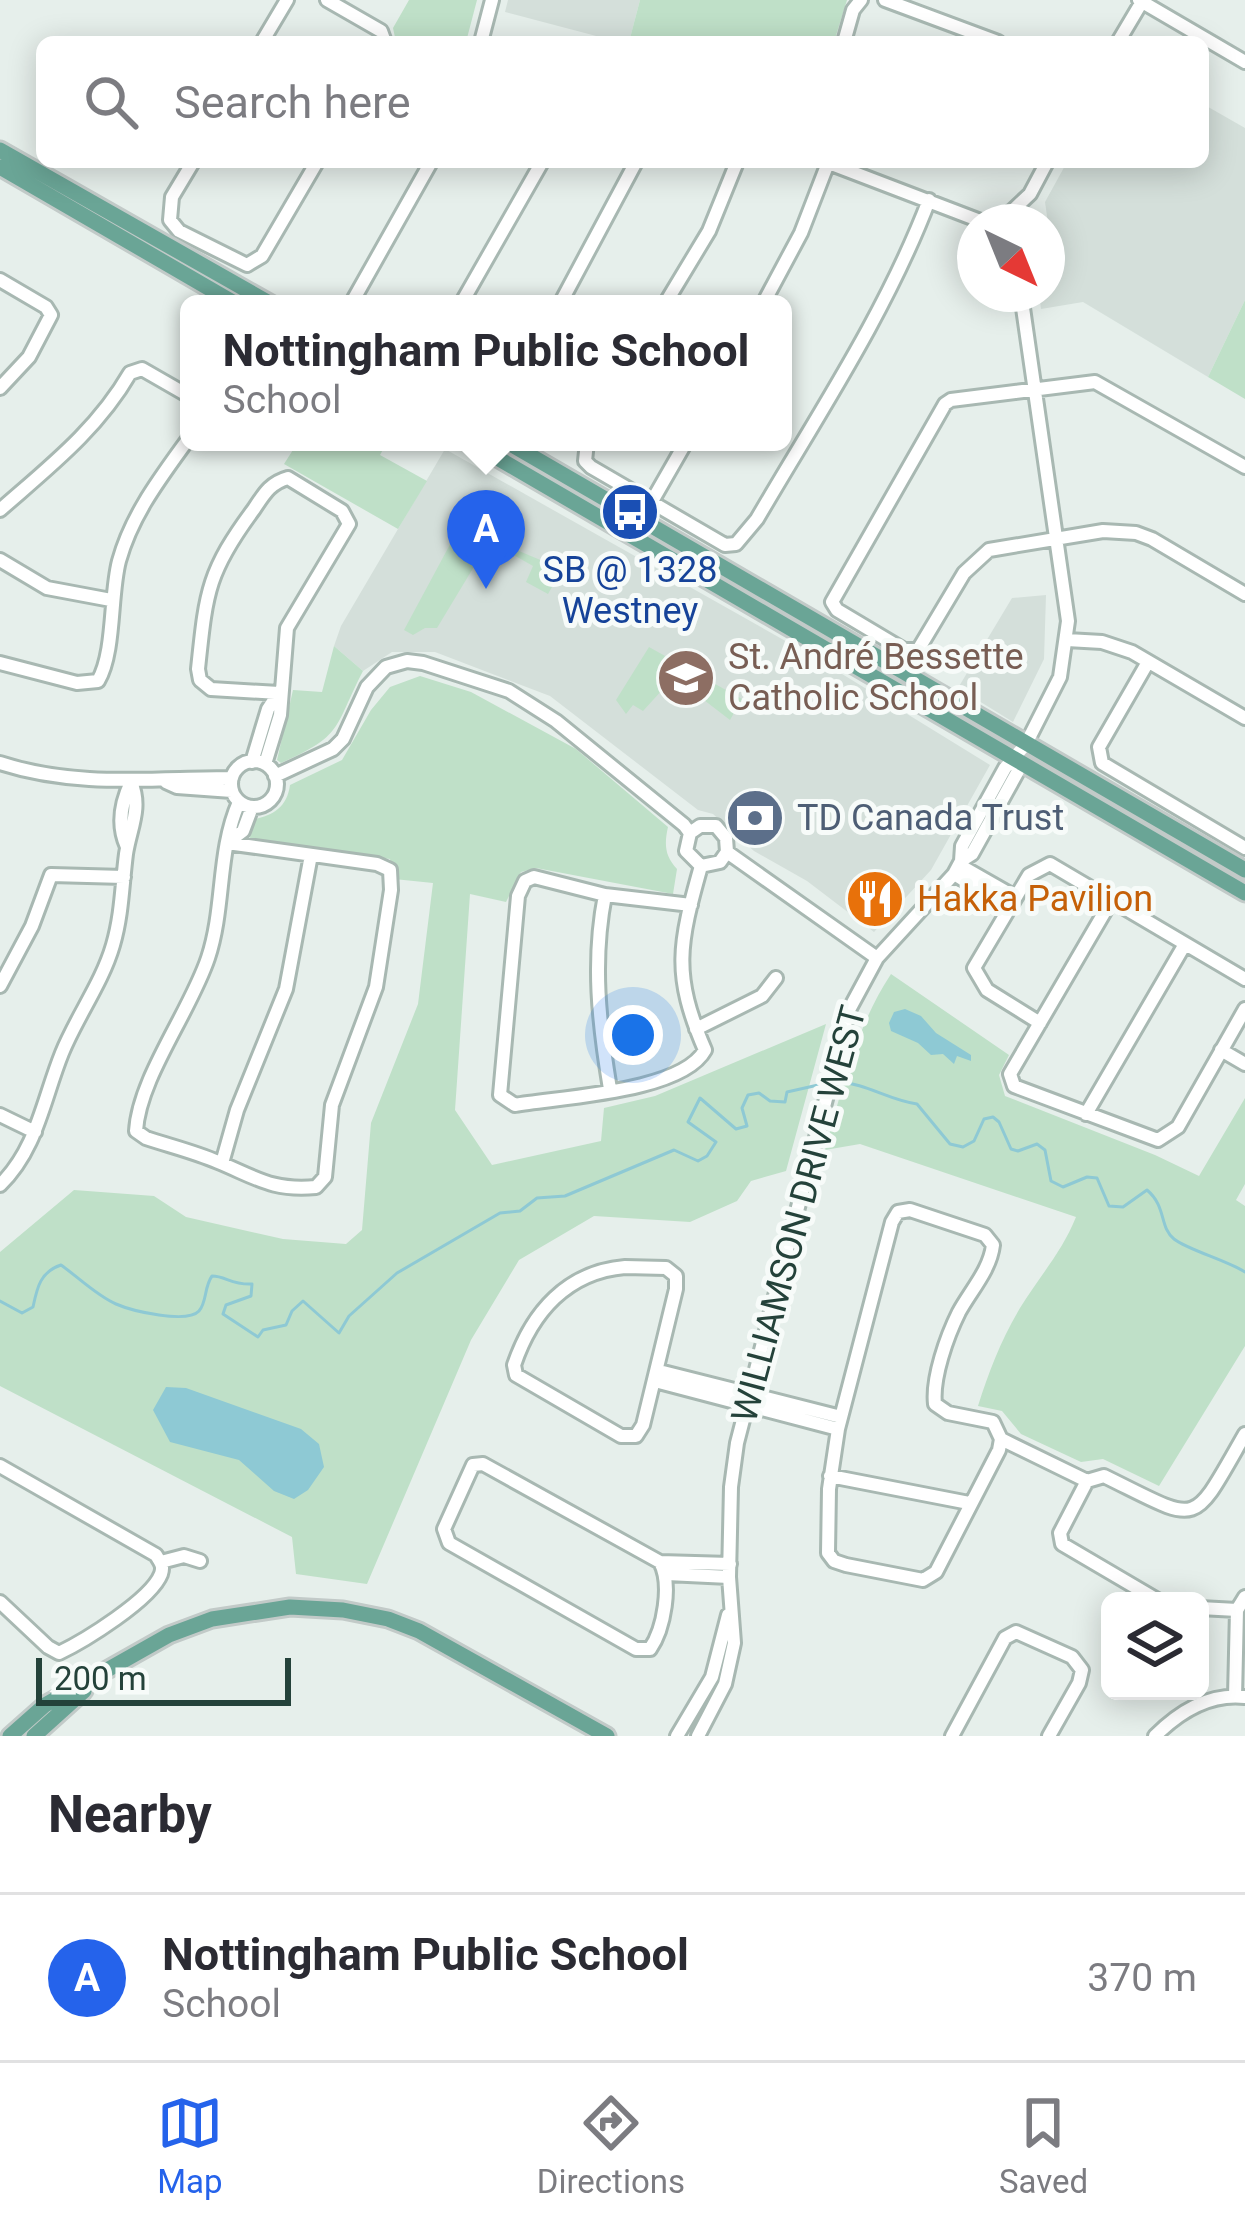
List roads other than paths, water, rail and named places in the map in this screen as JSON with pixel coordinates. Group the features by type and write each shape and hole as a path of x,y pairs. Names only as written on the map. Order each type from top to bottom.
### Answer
{"main road":[{"path":"0,150 255,295"},
{"path":"0,166 221,295"},
{"path":"486,451 1245,893"},
{"path":"523,451 1245,870"},
{"path":"10,1736 45,1705 169,1635 212,1619 290,1607 388,1619 450,1645 607,1736"},
{"path":"34,1736 100,1677"}],"street":[{"path":"266,36 287,0"},
{"path":"327,0 383,36"},
{"path":"483,36 492,0"},
{"path":"846,36 861,0"},
{"path":"885,0 982,36"},
{"path":"1122,36 1142,1 1201,36"},
{"path":"1209,41 1245,62"},
{"path":"189,168 172,197 170,220 178,231 247,265 262,256 313,168"},
{"path":"356,295 428,168"},
{"path":"466,295 539,168"},
{"path":"565,295 633,168"},
{"path":"670,295 709,231 735,168"},
{"path":"769,295 801,233 825,168"},
{"path":"843,168 957,208"},
{"path":"1030,204 1044,168"},
{"path":"1015,204 1030,194"},
{"path":"586,451 585,461 591,467 725,545 743,539 870,324 913,243 929,200"},
{"path":"0,280 46,307 51,315 29,357 2,383"},
{"path":"1023,312 1067,605 1067,640 1112,644 1245,718"},
{"path":"0,510 78,444 130,373 142,369 180,391"},
{"path":"1245,467 1095,382 945,404 832,602 851,620 904,650 918,650 979,555 1004,546 1102,531 1152,539 1245,594"},
{"path":"2,669 76,682 98,681 105,668 111,600 129,530 181,451"},
{"path":"651,503 681,451"},
{"path":"258,763 280,715 287,628 349,524 342,511 288,478 271,485 215,566 207,590 198,669 200,680 211,689 279,693"},
{"path":"0,560 46,588 111,600"},
{"name":"WILLIAMSON DRIVE WEST","path":"698,1736 725,1684 734,1643 731,1487 747,1399 849,1010 877,958 958,867 962,846 1060,677 1067,640"},
{"path":"275,776 343,739 367,687 386,668 407,661 422,663 509,692 556,721 690,833"},
{"path":"1148,662 1099,747 1102,763 1245,848"},
{"path":"227,843 376,864 390,870 376,987 332,1106 325,1178 316,1187 267,1186 136,1131 145,1090 184,1017 210,952 228,826 238,795 239,767 258,763 275,776"},
{"path":"0,764 42,775 130,782 166,782 178,777 238,795 272,798 275,776"},
{"path":"0,1185 25,1157 67,1042 112,948 124,900 127,847 133,835 136,803 130,782"},
{"path":"700,826 716,826 726,838 727,852 720,862 701,866 686,851 690,833 700,826"},
{"path":"727,852 877,958"},
{"path":"221,1163 286,989 310,855"},
{"path":"1040,1023 987,990 974,968 1029,875 1050,864 1245,979"},
{"path":"691,905 605,895 534,877 525,881 518,896 500,1095 515,1105 651,1084 698,1062 705,1050 681,983 680,955 701,866"},
{"path":"958,867 1012,903"},
{"path":"0,986 32,926 51,874 124,877"},
{"path":"605,895 597,934 596,996 610,1089"},
{"path":"1111,901 1010,1074 1014,1086 1158,1140 1166,1138 1178,1127 1245,1009"},
{"path":"1086,1114 1185,944"},
{"path":"696,1029 762,996 776,978"},
{"path":"1225,1044 1245,1050"},
{"path":"1225,1044 1245,1064"},
{"path":"0,1115 35,1132"},
{"path":"1001,1439 936,1572 922,1580 834,1562 828,1553 830,1476 839,1424 898,1212 910,1210 985,1235 993,1245 992,1259 956,1317 934,1391 935,1404 948,1413 993,1422 1001,1439 1087,1480 1104,1476 1177,1511 1191,1512 1205,1504 1245,1434"},
{"path":"666,1268 676,1276 676,1289 657,1376 643,1426 636,1436 621,1436 516,1375 515,1360 544,1311 574,1281 597,1270 666,1268"},
{"path":"657,1376 839,1424"},
{"path":"663,1568 658,1636 650,1649 636,1649 449,1543 443,1529 465,1475 483,1464 663,1568 730,1571"},
{"path":"0,1602 59,1653 143,1597 161,1573 156,1555 3,1473"},
{"path":"830,1476 969,1503"},
{"path":"1087,1480 1060,1533 1062,1544 1144,1592"},
{"path":"161,1562 184,1556 200,1561"},
{"path":"1155,1736 1174,1717 1199,1704 1240,1697 1237,1610 1245,1597"},
{"name":"WILLIAMSON DRIVE WEST","path":"677,1736 712,1677 731,1602"},
{"path":"1209,1608 1237,1610"},
{"path":"952,1736 1005,1638 1016,1632 1072,1657 1082,1670 1049,1736"}],"water":[{"path":"905,1009 971,1055 971,1061 957,1056 954,1064 943,1054 931,1055 918,1043 891,1031 894,1012"},
{"path":"166,1387 186,1388 301,1429 319,1444 324,1467 308,1490 294,1499 274,1491 239,1460 170,1442 153,1410"}],"waterway":[{"path":"837,1082 917,1104 950,1144 963,1147 974,1141 984,1119 993,1117 1011,1149 1037,1144 1045,1150 1051,1181 1063,1187 1097,1178 1109,1206 1123,1207 1147,1190 1174,1239 1245,1272"},
{"path":"0,1301 22,1313 33,1307 44,1276 61,1265 116,1304 146,1313 193,1315 203,1303 209,1280 217,1276 252,1284 251,1296 226,1305 223,1314 258,1337 263,1330 286,1325 303,1301 339,1333 349,1316 397,1273 500,1213 520,1211 537,1198 565,1196 674,1150 698,1161 707,1156 716,1142 688,1122 700,1098 736,1129 747,1126 742,1108 748,1095 759,1093 770,1101 785,1102 787,1092 827,1083"}],"place":[{"name":"SB @ 1328 Westney","path":"630,512"},
{"name":"Nottingham Public School","path":"486,589"},
{"name":"St. André Bessette Catholic School","path":"686,678"},
{"name":"TD Canada Trust","path":"755,818"},
{"name":"Hakka Pavilion","path":"875,899"}]}
